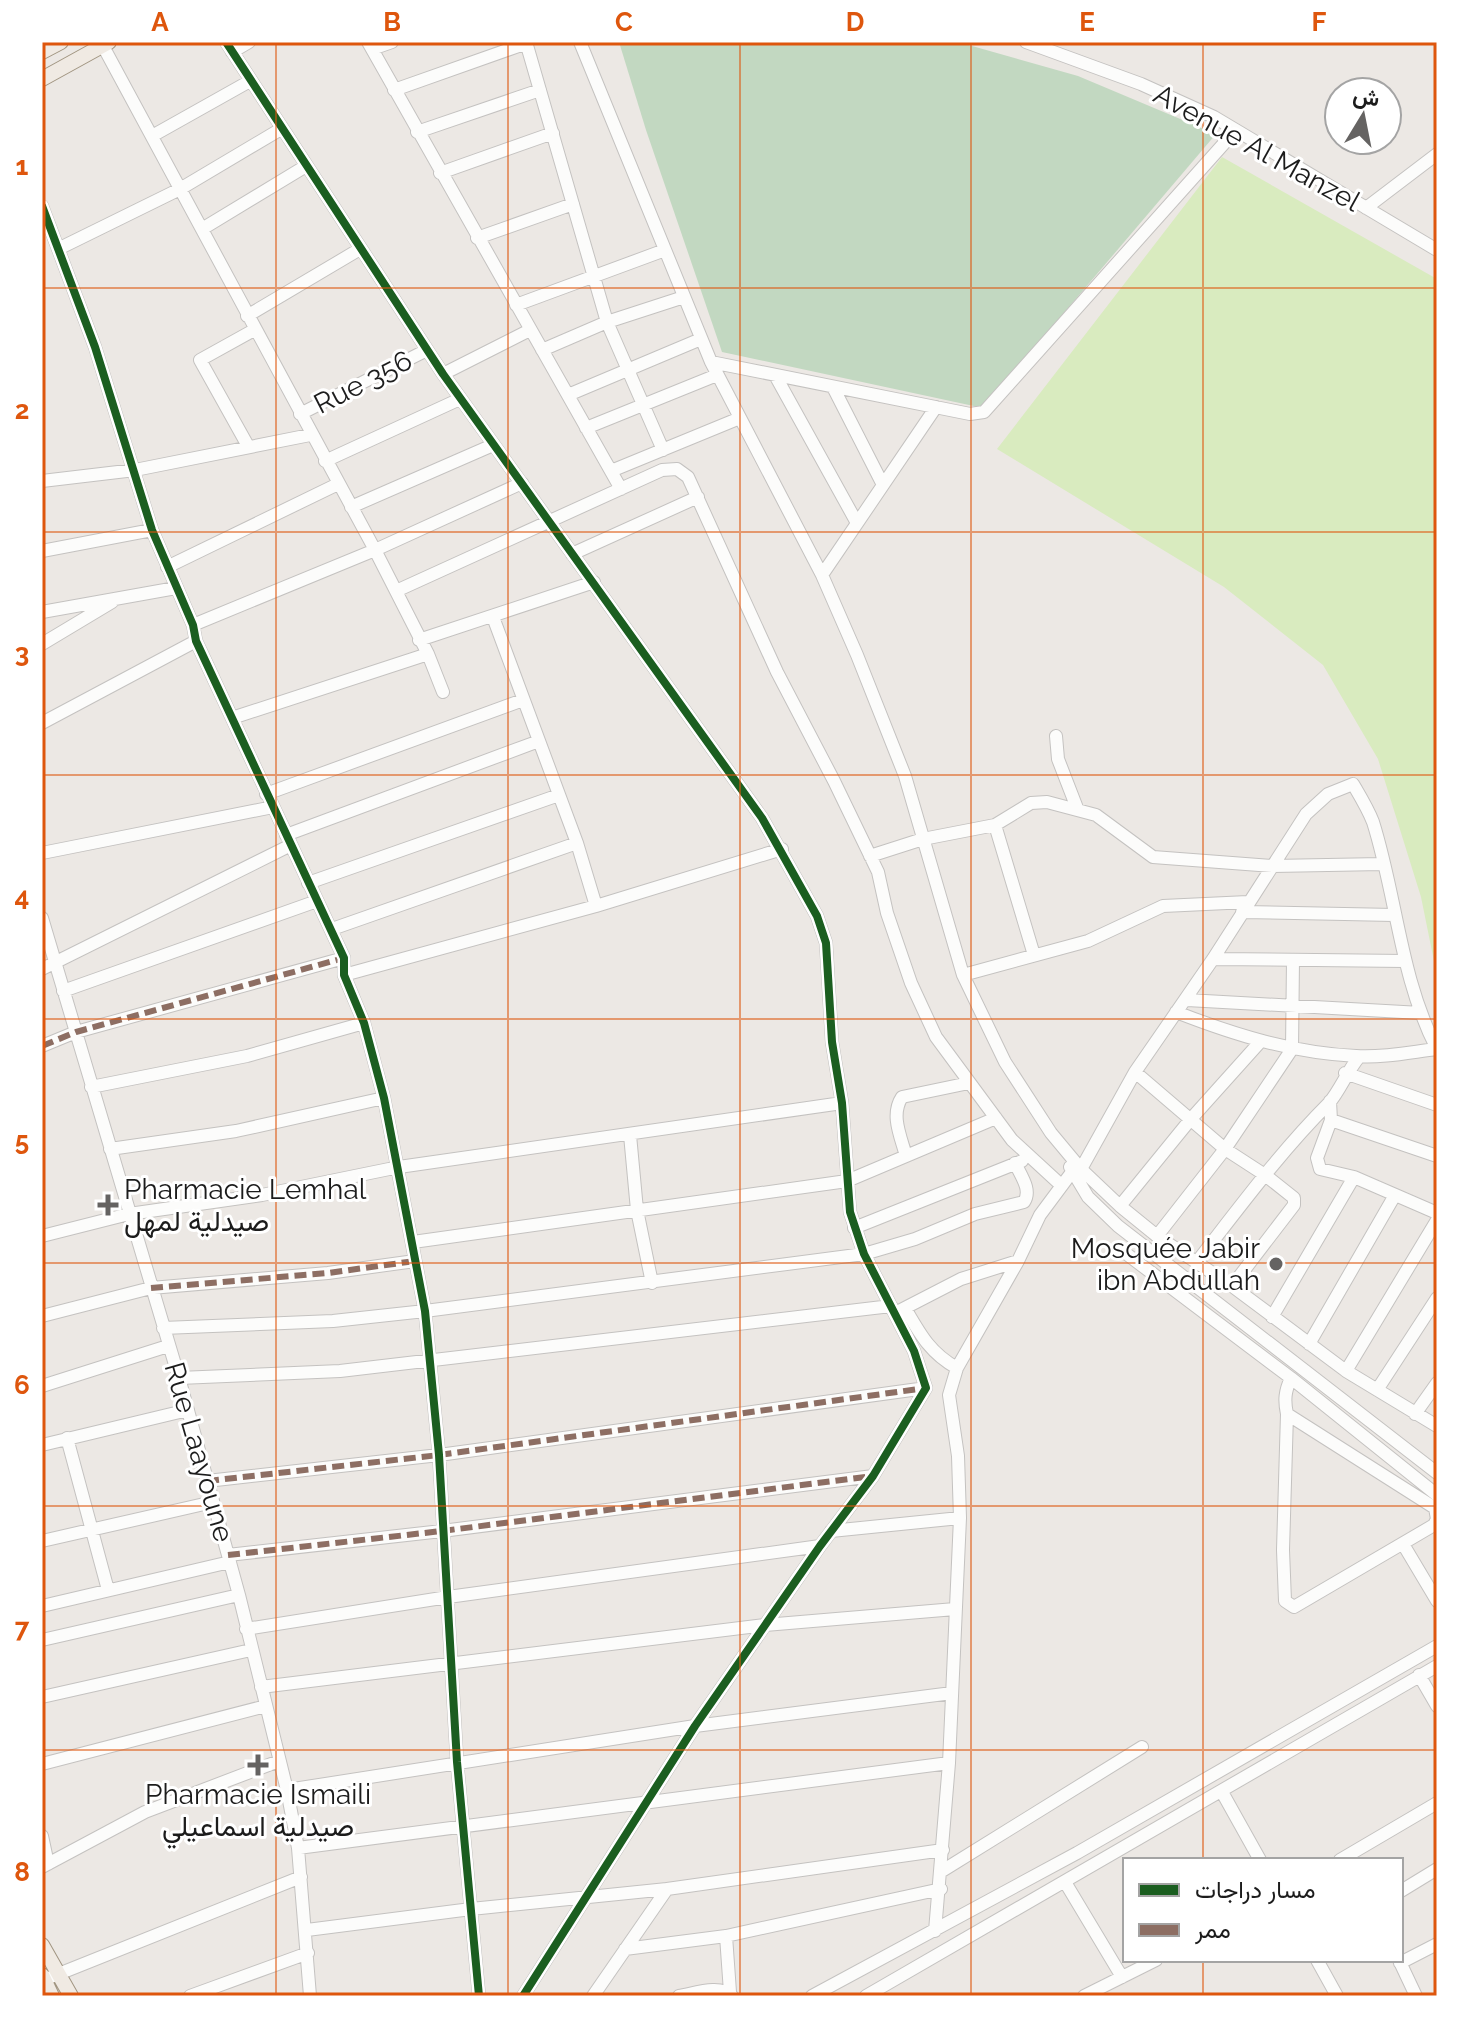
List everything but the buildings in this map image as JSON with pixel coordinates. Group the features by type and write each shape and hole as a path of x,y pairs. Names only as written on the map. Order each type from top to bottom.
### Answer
{"main road":[{"path":"42,50 59,43"},
{"path":"42,79 106,44"},
{"path":"42,1945 52,1996"},
{"path":"46,1977 71,1996"}],"street":[{"path":"249,42 229,47 460,399 762,818 817,916 826,943 832,1042 842,1103 847,1181 854,1228 864,1254 897,1309 926,1388 873,1476 820,1546 695,1726 523,1996"},
{"path":"392,42 370,46 621,489"},
{"path":"580,42 711,362 822,575 905,776 963,975 1005,1062 1051,1133 1069,1154 1088,1197 1118,1226 1437,1473"},
{"name":"Avenue Al Manzel","path":"1026,42 1141,84 1236,130 1366,208 1434,244"},
{"path":"394,90 527,43 607,322 663,450"},
{"path":"106,44 254,330 375,550 428,654 443,692"},
{"path":"152,136 250,81"},
{"path":"417,132 540,90"},
{"path":"58,249 180,189 281,129"},
{"path":"711,362 977,415 984,412 1236,130"},
{"path":"440,173 553,133"},
{"path":"1366,208 1437,154"},
{"path":"202,229 306,166"},
{"path":"477,238 573,204"},
{"path":"42,206 95,347 152,530 193,625 196,641 344,958 344,975 364,1023 384,1098 425,1311 439,1455 457,1762 479,1996"},
{"path":"247,316 360,249"},
{"path":"516,305 665,250"},
{"path":"542,350 607,322 684,297"},
{"path":"248,446 200,360 254,330"},
{"path":"443,374 530,330"},
{"path":"568,395 701,339"},
{"name":"Rue 356","path":"300,414 427,350"},
{"path":"586,428 717,375"},
{"path":"775,375 857,523"},
{"path":"833,387 883,485"},
{"path":"325,461 460,399"},
{"path":"822,575 936,407"},
{"path":"611,471 740,418"},
{"path":"42,481 135,470 310,435"},
{"path":"351,507 493,445"},
{"path":"396,591 671,468 688,477 777,672 878,872 887,913 911,983 936,1037 1012,1140 1061,1185"},
{"path":"193,625 375,550 522,483"},
{"path":"167,567 338,484"},
{"path":"572,554 698,497"},
{"path":"42,551 152,530"},
{"path":"419,640 594,582"},
{"path":"42,612 176,588"},
{"path":"42,644 119,598"},
{"path":"493,617 577,843 596,906"},
{"path":"42,723 196,641"},
{"path":"232,718 428,654"},
{"path":"266,794 523,700"},
{"path":"1056,736 1058,759 1077,808"},
{"path":"42,969 288,840 539,741"},
{"path":"935,1931 941,1889 949,1763 960,1518 958,1456 949,1395 957,1368 1018,1261 1040,1215 1076,1170 1135,1072 1176,1012 1187,1000 1306,814 1328,794 1353,784 1372,820 1405,961 1437,1049 1359,1057 1292,1049 1260,1042 1176,1012"},
{"path":"308,883 559,795"},
{"path":"870,856 923,839 995,825 1031,803 1047,802 1096,815 1153,857 1273,866 1382,864"},
{"path":"42,853 273,807"},
{"path":"995,825 1034,955"},
{"path":"332,929 577,843"},
{"path":"344,975 596,906 782,849"},
{"path":"63,991 317,901"},
{"path":"963,975 1088,941 1163,906 1394,915"},
{"name":"Rue Laayoune","path":"43,922 179,1378 239,1595 287,1790 298,1848 310,1996"},
{"path":"42,1046 76,1032 344,958"},
{"path":"1213,959 1405,961"},
{"path":"1157,1236 1225,1149 1292,1049 1293,960"},
{"path":"1187,1000 1427,1020"},
{"path":"91,1087 247,1056 364,1023"},
{"path":"1120,1206 1190,1120 1260,1042"},
{"path":"1196,1263 1317,1112 1330,1101 1345,1073 1359,1057"},
{"path":"1135,1072 1225,1149 1294,1198 1294,1205 1232,1286"},
{"path":"1345,1073 1437,1105"},
{"path":"906,1156 896,1108 902,1097 969,1083"},
{"path":"110,1149 236,1131 384,1098"},
{"path":"1330,1101 1331,1120 1317,1158 1320,1169 1354,1177 1437,1213"},
{"path":"42,1236 129,1214 262,1195 399,1167 842,1103"},
{"path":"413,1242 847,1181 996,1118"},
{"path":"1331,1120 1437,1156"},
{"path":"630,1135 637,1210 652,1283"},
{"path":"854,1228 1030,1158"},
{"path":"1015,1163 1027,1189 1024,1202"},
{"path":"1076,1170 1157,1236 1232,1286 1346,1371 1437,1426"},
{"path":"1272,1317 1354,1177"},
{"path":"1309,1344 1395,1195"},
{"path":"1024,1202 1040,1215"},
{"path":"163,1328 333,1321 864,1254 915,1239 975,1214 1024,1202"},
{"path":"1346,1371 1437,1220"},
{"path":"1124,1252 1291,1378 1437,1495"},
{"path":"42,1316 151,1288 328,1273 415,1261"},
{"path":"179,1378 340,1371 897,1309 961,1279 1018,1261"},
{"path":"1377,1390 1437,1298"},
{"path":"897,1309 944,1362 957,1368"},
{"path":"42,1386 168,1346"},
{"path":"1287,1414 1435,1508 1437,1519 1434,1525 1294,1607 1285,1601 1283,1550 1287,1414 1284,1402 1291,1378"},
{"path":"1415,1414 1437,1383"},
{"path":"207,1481 439,1455 926,1388"},
{"path":"42,1445 188,1410"},
{"path":"67,1438 108,1590"},
{"path":"42,1606 229,1559 873,1476"},
{"path":"42,1541 213,1502"},
{"path":"831,1531 960,1518"},
{"path":"1403,1544 1437,1601"},
{"path":"246,1629 448,1597 820,1546"},
{"path":"42,1640 239,1595"},
{"path":"261,1687 765,1625 955,1609"},
{"path":"812,1996 1077,1853 1437,1646"},
{"path":"42,1697 251,1650"},
{"path":"866,1996 1437,1666"},
{"path":"1419,1675 1437,1706"},
{"path":"287,1790 695,1726 952,1693"},
{"path":"42,1764 266,1706"},
{"path":"942,1871 1142,1747"},
{"path":"42,1836 45,1865 131,1818 279,1761"},
{"path":"298,1848 949,1763"},
{"path":"1222,1792 1259,1858"},
{"path":"1343,1858 1437,1803"},
{"path":"307,1930 667,1889 943,1850"},
{"path":"1403,1890 1437,1869"},
{"path":"46,1977 301,1877"},
{"path":"1065,1882 1122,1977"},
{"path":"593,1996 667,1889"},
{"path":"625,1949 726,1936 941,1889"},
{"path":"679,1996 717,1990 731,1994 726,1936"},
{"path":"1403,1961 1437,1944"},
{"path":"190,1996 308,1953"},
{"path":"1084,1996 1152,1962"},
{"path":"1318,1962 1337,1996"},
{"path":"1400,1962 1416,1996"}],"green space":[{"path":"619,42 958,42 1078,76 1216,134 983,408 722,352"},
{"path":"1222,157 1437,279 1437,976 1421,897 1378,759 1323,665 1224,587 997,449"}],"marked path":[{"path":"42,1046 76,1032 344,958"},
{"path":"151,1288 328,1273 415,1261"},
{"path":"207,1481 439,1455 926,1388"},
{"path":"228,1555 873,1476"}],"cycle path":[{"path":"226,42 443,374 762,818 817,916 826,943 832,1042 842,1103 850,1212 864,1254 914,1351 926,1388 873,1476 820,1546 695,1726 523,1996"},
{"path":"42,206 95,347 152,530 193,625 196,641 344,958 344,975 364,1023 384,1098 425,1311 439,1455 457,1762 479,1996"}],"place":[{"name":"Pharmacie Lemhal صيدلية لمهل","path":"108,1205"},
{"name":"Mosquée Jabir ibn Abdullah","path":"1276,1264"},
{"name":"Pharmacie Ismaili صيدلية اسماعيلي","path":"258,1765"}]}
